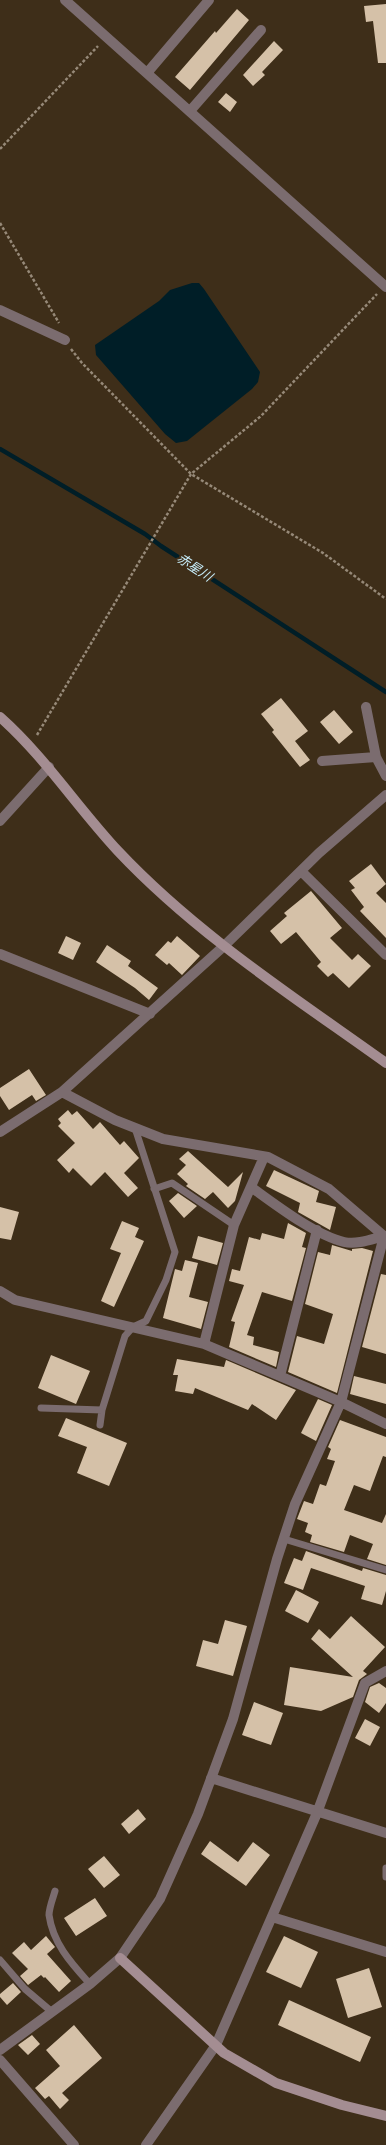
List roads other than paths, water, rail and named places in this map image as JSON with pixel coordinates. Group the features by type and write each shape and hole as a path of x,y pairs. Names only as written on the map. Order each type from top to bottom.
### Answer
{"street":[{"path":"65,0 385,286"},
{"path":"147,73 210,0"},
{"path":"190,111 261,30"},
{"path":"0,310 65,340"},
{"path":"366,707 376,757 386,776"},
{"path":"0,717 49,767 117,850 164,896 224,946 386,1063"},
{"path":"322,761 376,757"},
{"path":"0,821 49,767"},
{"path":"0,1132 62,1092 150,1014 224,946 301,871 386,795"},
{"path":"301,871 386,955"},
{"path":"0,954 150,1014"},
{"path":"62,1092 115,1120 163,1139 264,1157 329,1189 385,1236"},
{"path":"204,1344 234,1225 264,1157"},
{"path":"251,1187 293,1216 317,1230 345,1242 360,1242 385,1236"},
{"path":"280,1376 317,1230"},
{"path":"0,2050 90,1984 120,1958 160,1899 198,1814 233,1719 295,1504 341,1402 385,1236"},
{"path":"0,1291 15,1300 204,1344 341,1402 386,1424"},
{"path":"146,2145 216,2045 317,1813 365,1683 386,1671"},
{"path":"211,1778 317,1813 386,1833"},
{"path":"272,1917 386,1952"},
{"path":"120,1958 224,2053 276,2083 342,2105 386,2116"},
{"path":"0,2060 74,2145"}],"lane":[{"path":"100,1425 102,1410 125,1336 133,1327 146,1321 166,1280 175,1252 134,1128"},
{"path":"154,1189 172,1183 234,1225"},
{"path":"41,1408 102,1410"},
{"path":"284,1539 386,1570"},
{"path":"386,1868 386,1877"},
{"path":"55,1891 49,1914 56,1940 69,1961 90,1984"},
{"path":"0,1960 26,1989 52,2012"}],"water":[{"path":"192,283 199,283 204,289 260,372 258,382 252,389 187,441 176,443 165,434 96,355 95,345 159,301 170,290"}],"waterway":[{"name":"赤星川","path":"0,449 145,534 161,546 386,692"}]}
